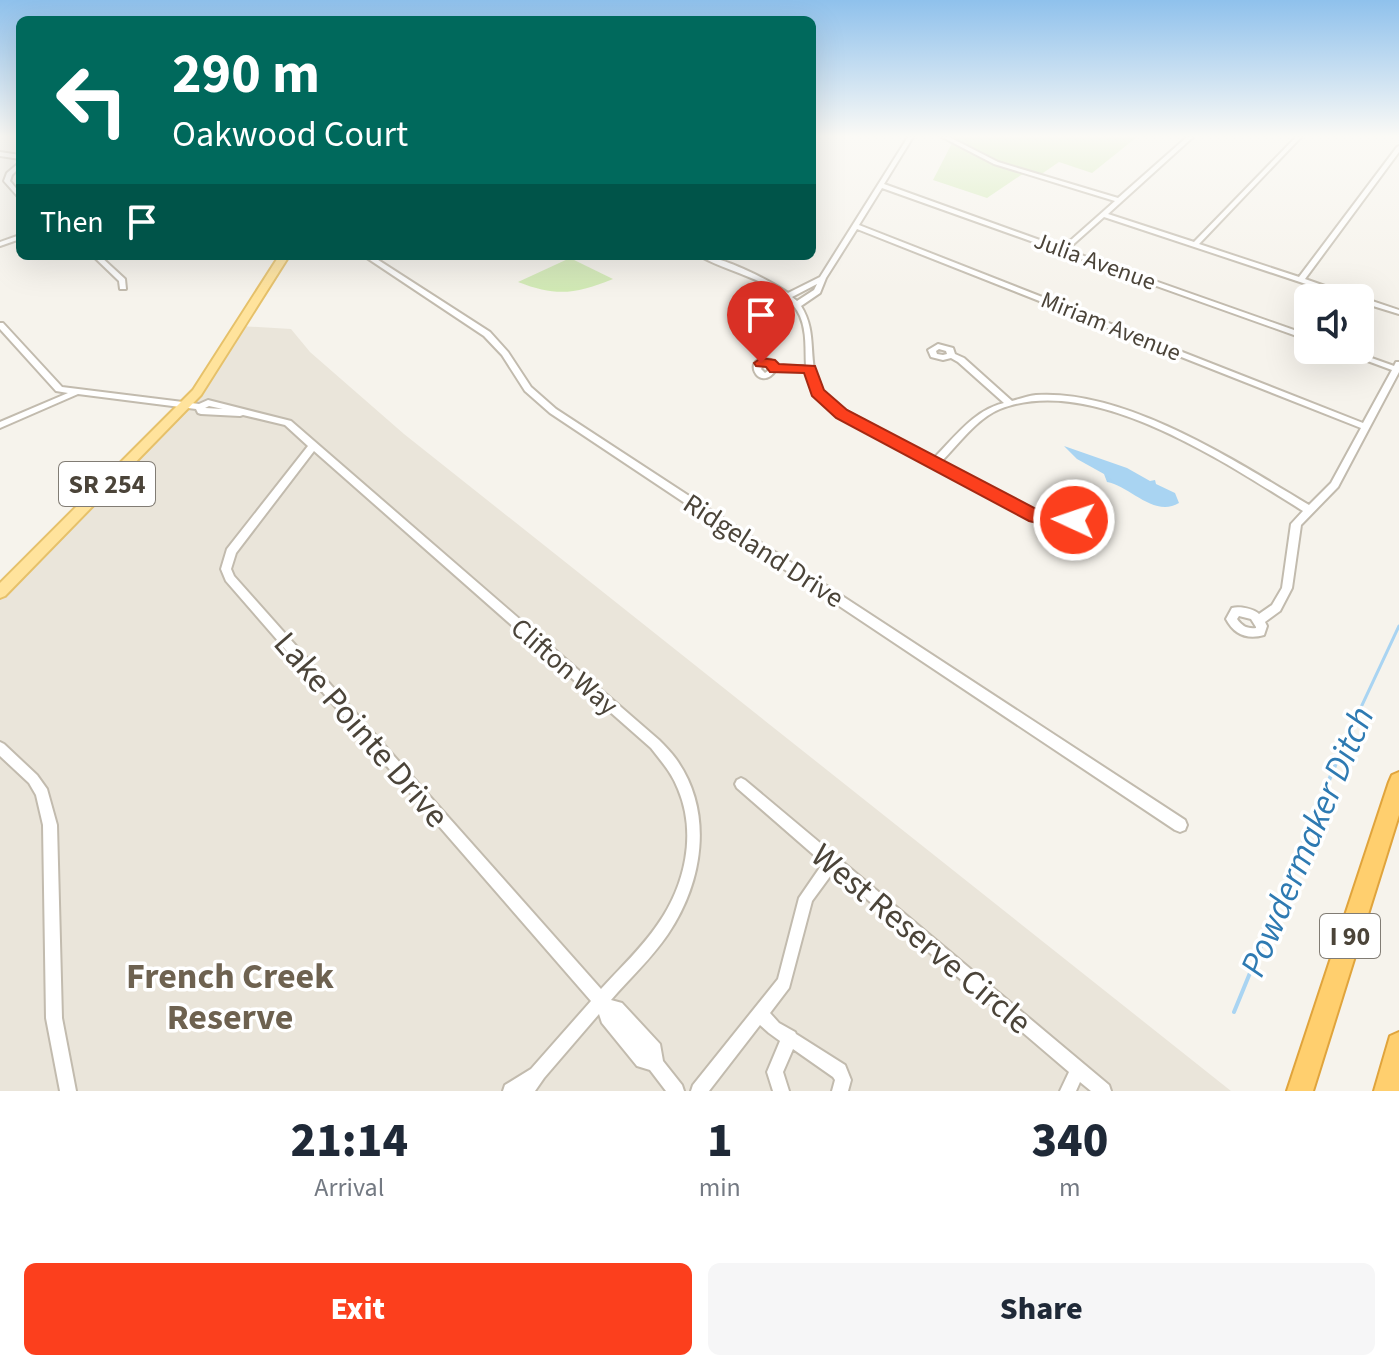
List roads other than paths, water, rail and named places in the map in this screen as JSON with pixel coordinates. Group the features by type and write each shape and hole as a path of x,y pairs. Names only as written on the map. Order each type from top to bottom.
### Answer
{"highway":[{"name":"I 90","path":"1300,1091 1399,782"},
{"path":"1387,1091 1399,1045"}],"main road":[{"name":"SR 254","path":"0,592 185,405 211,373 282,260"}],"street":[{"path":"797,305 817,291 879,188"},
{"name":"Julia Avenue","path":"889,188 1294,333"},
{"path":"1077,188 1117,200"},
{"path":"1063,250 1131,188"},
{"path":"1195,245 1250,188"},
{"path":"1301,280 1369,188"},
{"path":"1102,214 1313,284"},
{"name":"Miriam Avenue","path":"856,226 1365,427"},
{"path":"100,260 123,280 123,287"},
{"name":"Ridgeland Drive","path":"373,260 487,334 505,354 528,389 553,411 1180,825"},
{"path":"712,260 788,296 797,305 804,317 815,388 832,407 1036,517 1049,520"},
{"path":"788,296 823,278"},
{"path":"1374,304 1399,312"},
{"path":"0,325 52,384 75,393"},
{"path":"951,355 1009,403"},
{"path":"1259,620 1272,612 1289,581 1294,529 1308,509 1333,489 1398,367 1374,360"},
{"path":"775,368 810,369"},
{"path":"0,425 75,393"},
{"name":"Clifton Way","path":"75,393 200,407 208,403 238,409 240,413 282,420 655,744 681,777 689,798 695,832 694,856 684,893 664,928 604,1005 538,1072"},
{"path":"934,463 983,415 1009,403 1059,398 1115,411 1191,440 1308,509"},
{"name":"Lake Pointe Drive","path":"313,446 231,552 227,574 604,1005"},
{"path":"0,748 33,779 42,793 50,825 54,1018 68,1091"},
{"name":"West Reserve Circle","path":"741,784 1103,1091"},
{"path":"699,1091 784,983 806,898 832,862"},
{"path":"604,1005 617,1008 654,1050 655,1064 676,1091"},
{"path":"760,1014 839,1071 843,1080 840,1091"},
{"path":"781,1091 775,1072 790,1037"},
{"path":"1068,1091 1078,1070"},
{"path":"511,1091 538,1072"},
{"path":"526,1091 538,1072"}],"water":[{"path":"1064,446 1127,468 1150,481 1155,480 1156,484 1175,493 1179,503 1160,507 1142,500 1107,482 1104,474 1077,459"}],"waterway":[{"name":"Powdermaker Ditch","path":"1342,748 1399,626"},
{"name":"Powdermaker Ditch","path":"1234,1012 1343,746"}],"district":[{"name":"French Creek Reserve","path":"230,996"}]}
